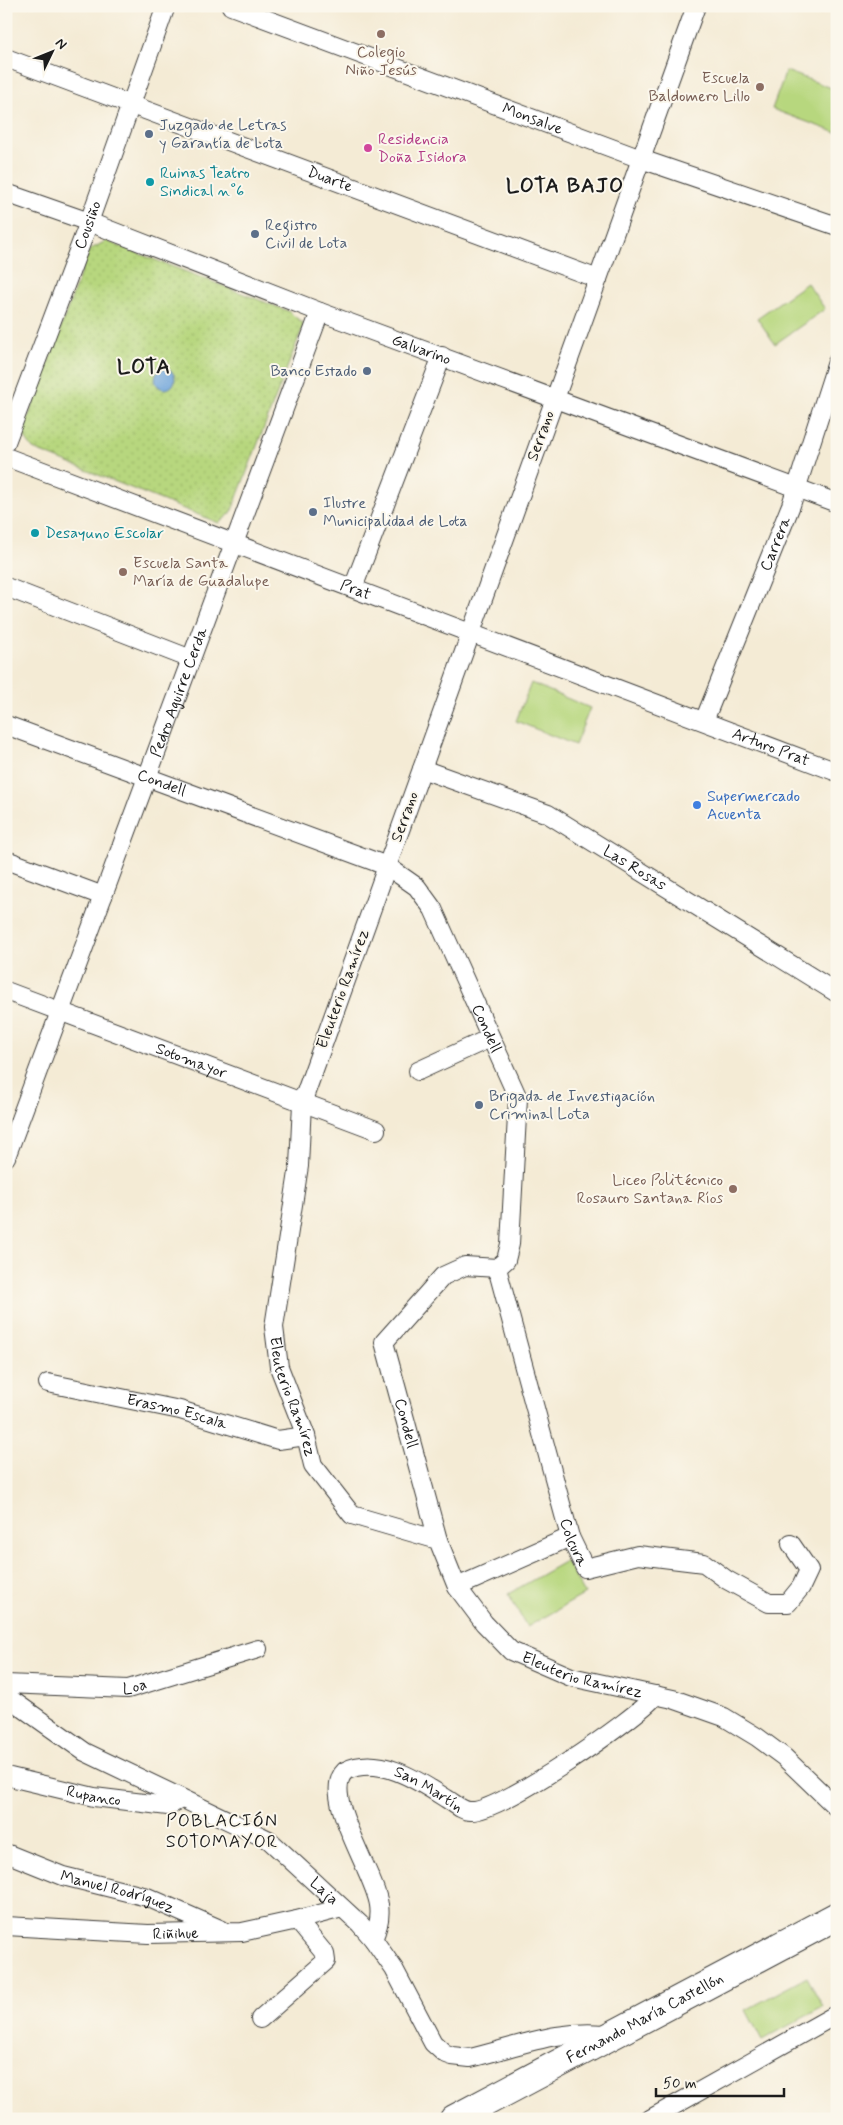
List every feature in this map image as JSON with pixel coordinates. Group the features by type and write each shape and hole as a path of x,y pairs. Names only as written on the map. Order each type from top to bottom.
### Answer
{"main road":[{"name":"Fernando María Castellón","path":"454,2119 837,1916"}],"street":[{"name":"Cousiño","path":"6,442 89,222 166,6"},
{"name":"Monsalve","path":"231,6 641,159 837,226"},
{"name":"Serrano","path":"387,866 696,6"},
{"name":"Duarte","path":"6,58 598,279"},
{"name":"Galvarino","path":"6,193 89,222 320,312 837,503"},
{"name":"Pedro Aguirre Cerda","path":"6,1157 320,312"},
{"path":"354,588 442,356"},
{"name":"Carrera","path":"704,721 797,487 837,362"},
{"name":"Prat","path":"6,457 704,721"},
{"path":"6,587 191,659"},
{"name":"Arturo Prat","path":"704,721 837,772"},
{"name":"Condell","path":"6,725 387,866 417,888 434,909 518,1098 510,1244 506,1260 497,1268 465,1266 443,1276 384,1342 438,1540"},
{"name":"Las Rosas","path":"422,769 548,814 837,993"},
{"path":"6,860 103,896"},
{"name":"Eleuterio Ramírez","path":"387,866 302,1103 299,1166 274,1327 279,1368 306,1436 313,1465 352,1515 438,1540 457,1587 484,1623 511,1652 571,1677 656,1695 706,1710 741,1726 784,1757 837,1808"},
{"name":"Sotomayor","path":"6,991 376,1130"},
{"path":"418,1071 490,1038"},
{"name":"Colcura","path":"497,1268 570,1537 585,1568 638,1556 704,1563 727,1580 768,1603 788,1602 801,1587 809,1570 792,1544"},
{"name":"Erasmo Escala","path":"48,1383 180,1410 278,1440 306,1436"},
{"path":"457,1587 570,1537"},
{"name":"Loa","path":"6,1684 128,1689 258,1649"},
{"name":"San Martín","path":"373,1939 380,1917 376,1894 366,1865 342,1812 337,1792 338,1780 345,1771 364,1766 397,1771 420,1781 465,1810 476,1811 512,1795 570,1760 632,1717 656,1695"},
{"name":"Laja","path":"6,1696 85,1752 269,1840 373,1939 394,1969 433,2043 444,2053 470,2058 570,2033 585,2032 612,2035"},
{"name":"Rupanco","path":"6,1776 94,1797 168,1806 181,1799"},
{"name":"Manuel Rodríguez","path":"6,1853 63,1876 147,1897 227,1932"},
{"name":"Riñihue","path":"8,1928 148,1934 227,1932 257,1930 342,1908"},
{"path":"260,2019 326,1961 326,1954 297,1920"},
{"path":"650,2119 837,2014"}],"green space":[{"path":"786,71 837,90 837,133 772,109"},
{"path":"106,241 288,311 304,324 231,513 219,523 33,449 22,434 89,250"},
{"path":"807,283 825,309 775,344 757,318"},
{"path":"531,683 590,708 575,745 516,721"},
{"path":"566,1561 585,1594 527,1627 508,1594"},
{"path":"807,1977 823,2007 762,2040 746,2010"}],"water":[{"path":"161,369 169,369 175,375 175,383 169,389 161,389 155,383 155,375"}],"place":[{"name":"Colegio Niño Jesús","path":"381,34"},
{"name":"Escuela Baldomero Lillo","path":"760,87"},
{"name":"Juzgado de Letras y Garantía de Lota","path":"149,134"},
{"name":"Residencia Doña Isidora","path":"368,148"},
{"name":"Ruinas Teatro Sindical n°6","path":"150,182"},
{"name":"Registro Civil de Lota","path":"255,234"},
{"name":"Banco Estado","path":"367,371"},
{"name":"Ilustre Municipalidad de Lota","path":"313,512"},
{"name":"Desayuno Escolar","path":"35,533"},
{"name":"Escuela Santa María de Guadalupe","path":"123,572"},
{"name":"Supermercado Acuenta","path":"697,805"},
{"name":"Brigada de Investigación Criminal Lota","path":"479,1105"},
{"name":"Liceo Politécnico Rosauro Santana Ríos","path":"733,1189"}],"district":[{"name":"LOTA BAJO","path":"565,186"},
{"name":"LOTA","path":"144,367"},
{"name":"POBLACIÓN SOTOMAYOR","path":"222,1831"}]}
